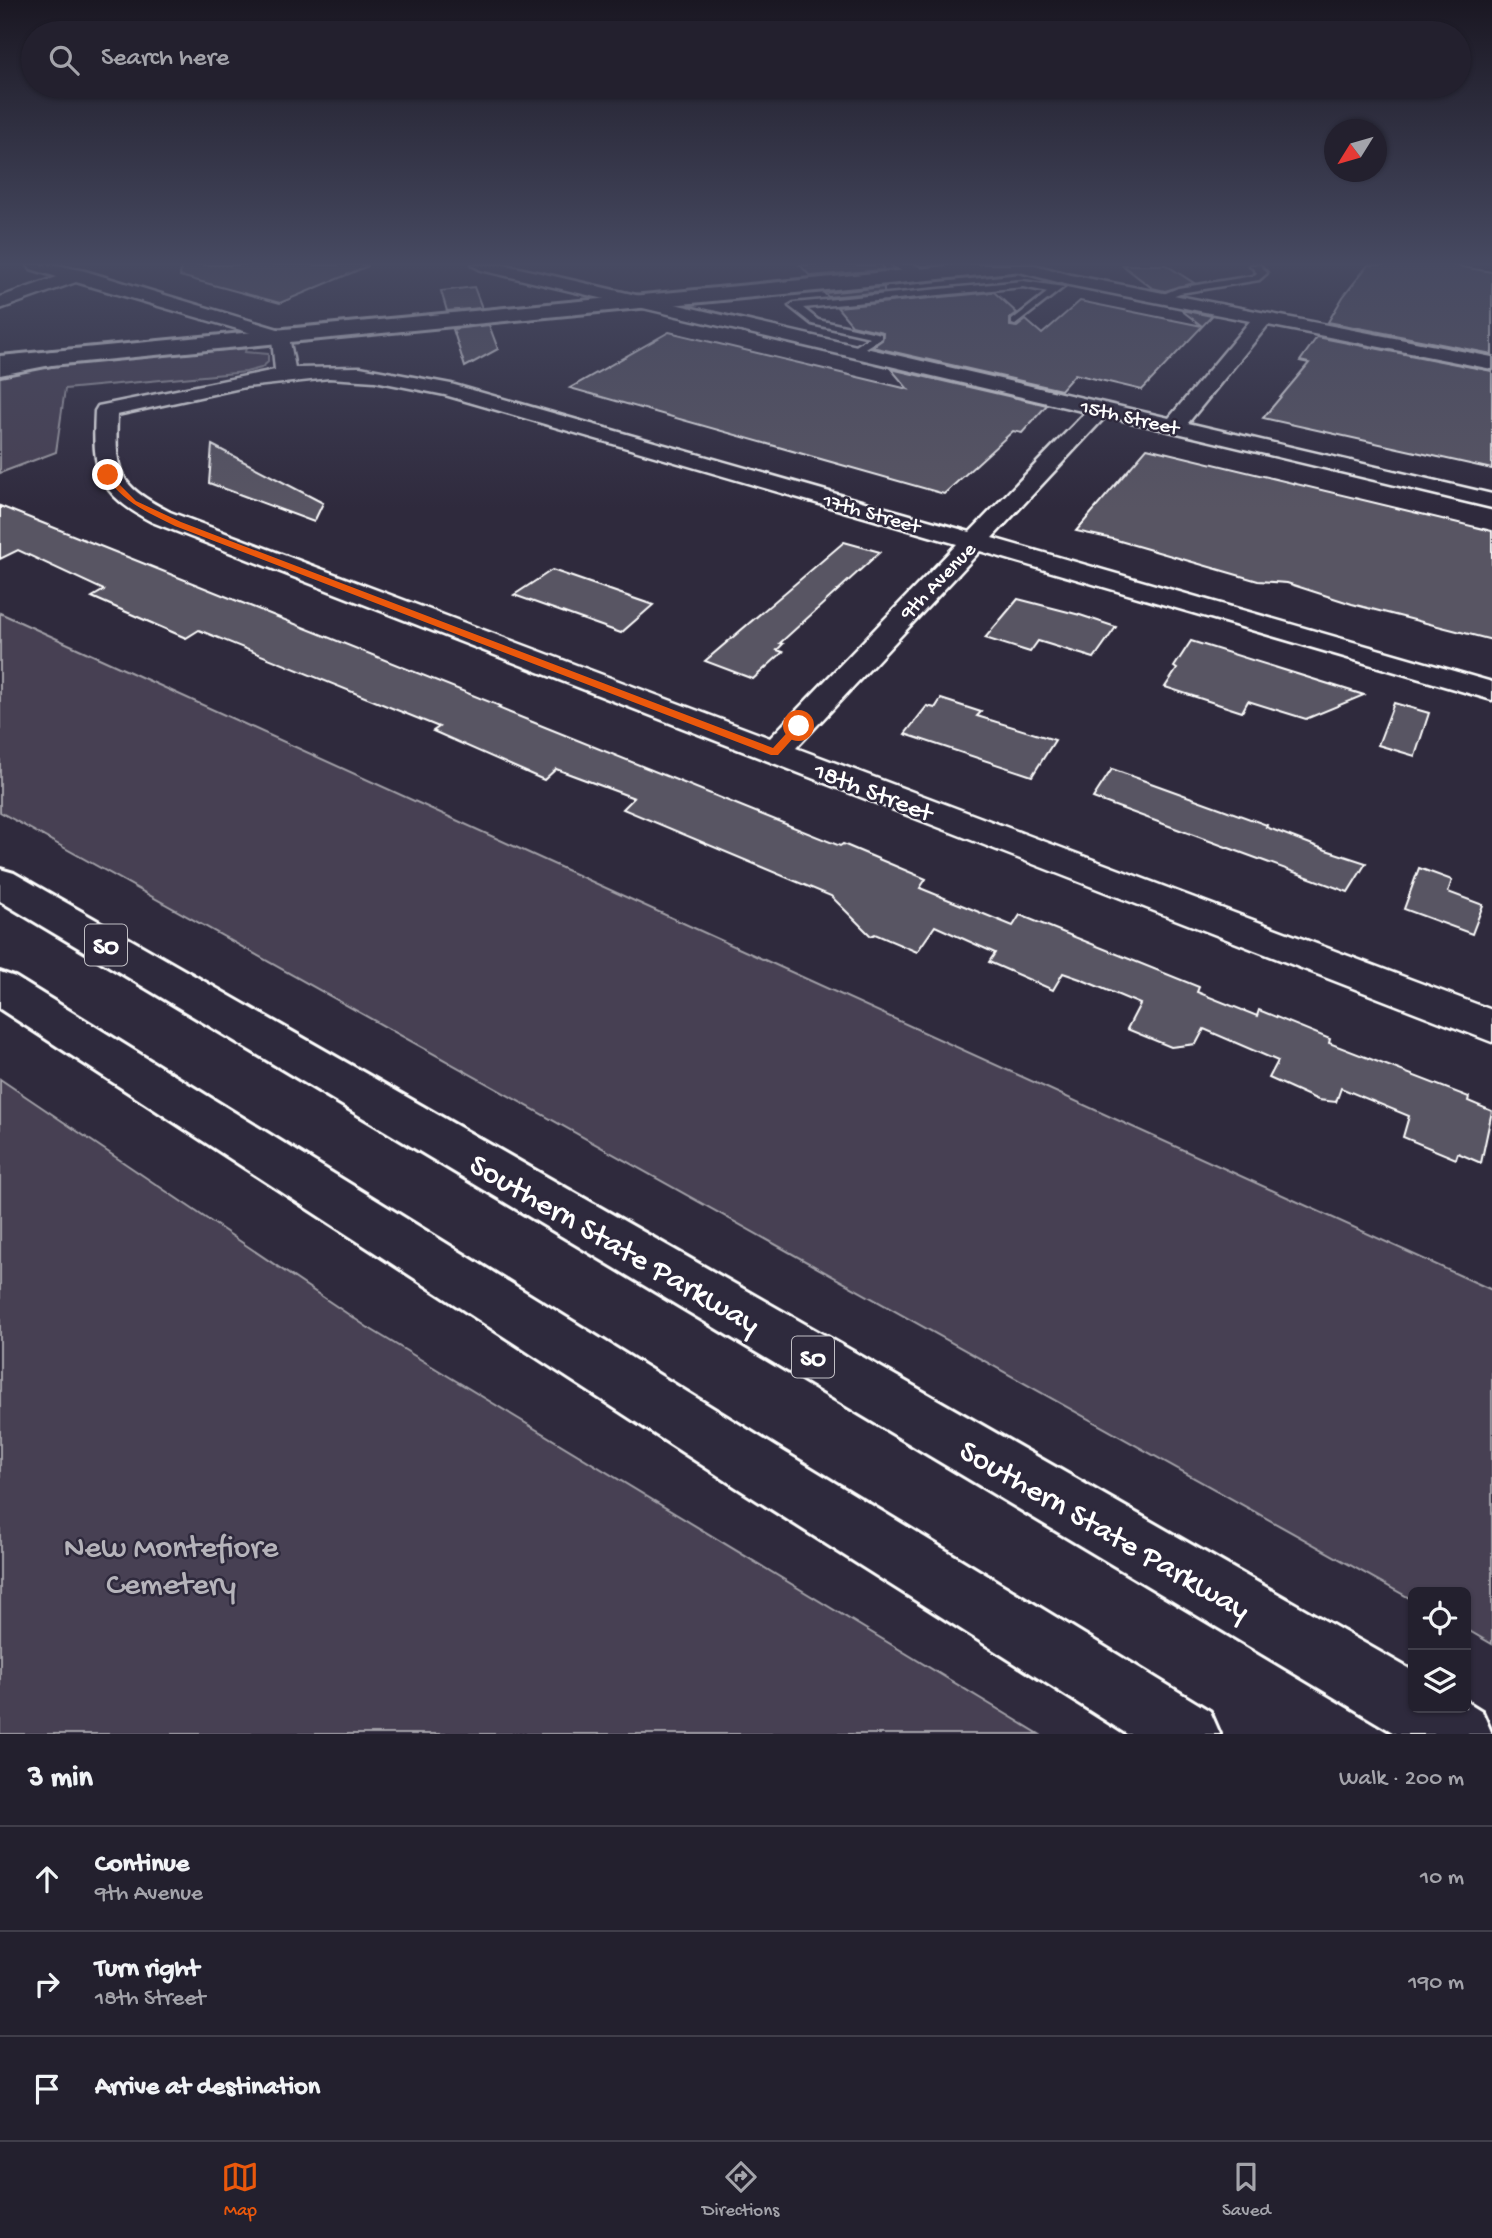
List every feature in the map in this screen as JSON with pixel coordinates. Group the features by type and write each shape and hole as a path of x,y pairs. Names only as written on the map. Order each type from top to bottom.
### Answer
{"main road":[{"path":"0,365 178,346"},
{"name":"Southern State Parkway","path":"0,883 1408,1704"},
{"path":"0,988 756,1467 1187,1734"},
{"name":"Southern State Parkway","path":"1424,1713 1460,1734"}],"street":[{"path":"282,346 286,376"},
{"name":"15th Street","path":"833,346 1492,501"},
{"path":"1174,426 1241,346"},
{"path":"1405,346 1492,363"},
{"name":"17th Street","path":"286,376 328,372 366,374 428,384 1492,691"},
{"name":"18th Street","path":"286,376 106,411 105,464 113,484 134,502 178,524 1492,1026"},
{"name":"9th Avenue","path":"774,752 1101,409"}],"lane":[{"path":"855,351 863,346"}],"green space":[{"path":"246,348 245,352 268,354 268,362 261,368 246,372 65,389 56,452 0,473 0,371"},
{"path":"0,613 1492,1290 1492,1644 1471,1632 1471,1587 1408,1587 1408,1597 0,812"},
{"name":"New Montefiore Cemetery","path":"0,1079 367,1327 1039,1734 0,1734"}],"building":[{"path":"458,346 497,346 498,349 465,367"},
{"path":"644,346 727,346 908,389 891,369 1047,405 1022,433 1013,431 944,494 570,388"},
{"path":"1184,346 1142,390 1075,374 1061,390 872,347"},
{"path":"1311,346 1363,346 1492,371 1492,469 1263,418 1309,363 1300,361"},
{"path":"1451,346 1492,346 1492,354"},
{"path":"212,445 323,503 314,522 209,483"},
{"path":"1147,448 1492,531 1492,640 1352,604 1287,583 1258,581 1076,531"},
{"path":"0,506 500,706 498,708 840,846 843,844 926,879 920,888 1013,926 1020,915 1199,987 1197,992 1257,1016 1259,1010 1330,1039 1329,1043 1469,1097 1468,1101 1492,1111 1481,1163 1458,1153 1456,1159 1403,1137 1409,1116 1341,1088 1336,1102 1318,1100 1269,1078 1278,1061 1204,1029 1196,1044 1171,1047 1127,1029 1140,1004 1080,979 1063,973 1053,990 989,962 995,953 935,926 917,952 875,934 871,936 831,896 623,809 634,798 556,769 544,780 433,731 439,727 199,630 186,638 92,597 104,590 18,550 0,559"},
{"path":"844,542 880,552 780,643 783,644 777,650 783,652 753,679 705,661"},
{"path":"552,570 653,605 621,633 514,595"},
{"path":"1018,599 1116,627 1094,658 1038,641 1030,652 985,638"},
{"path":"1191,641 1364,695 1306,719 1248,701 1242,712 1165,687"},
{"path":"941,699 981,712 977,716 1055,740 1032,776 905,734 927,706 935,708"},
{"path":"1394,703 1429,713 1415,756 1378,745"},
{"path":"1112,769 1366,863 1348,892 1093,798"},
{"path":"1419,868 1452,880 1448,892 1483,905 1472,934 1404,909"}],"route":[{"path":"108,475 113,484 134,502 178,524 732,737 774,752 799,726"}]}
